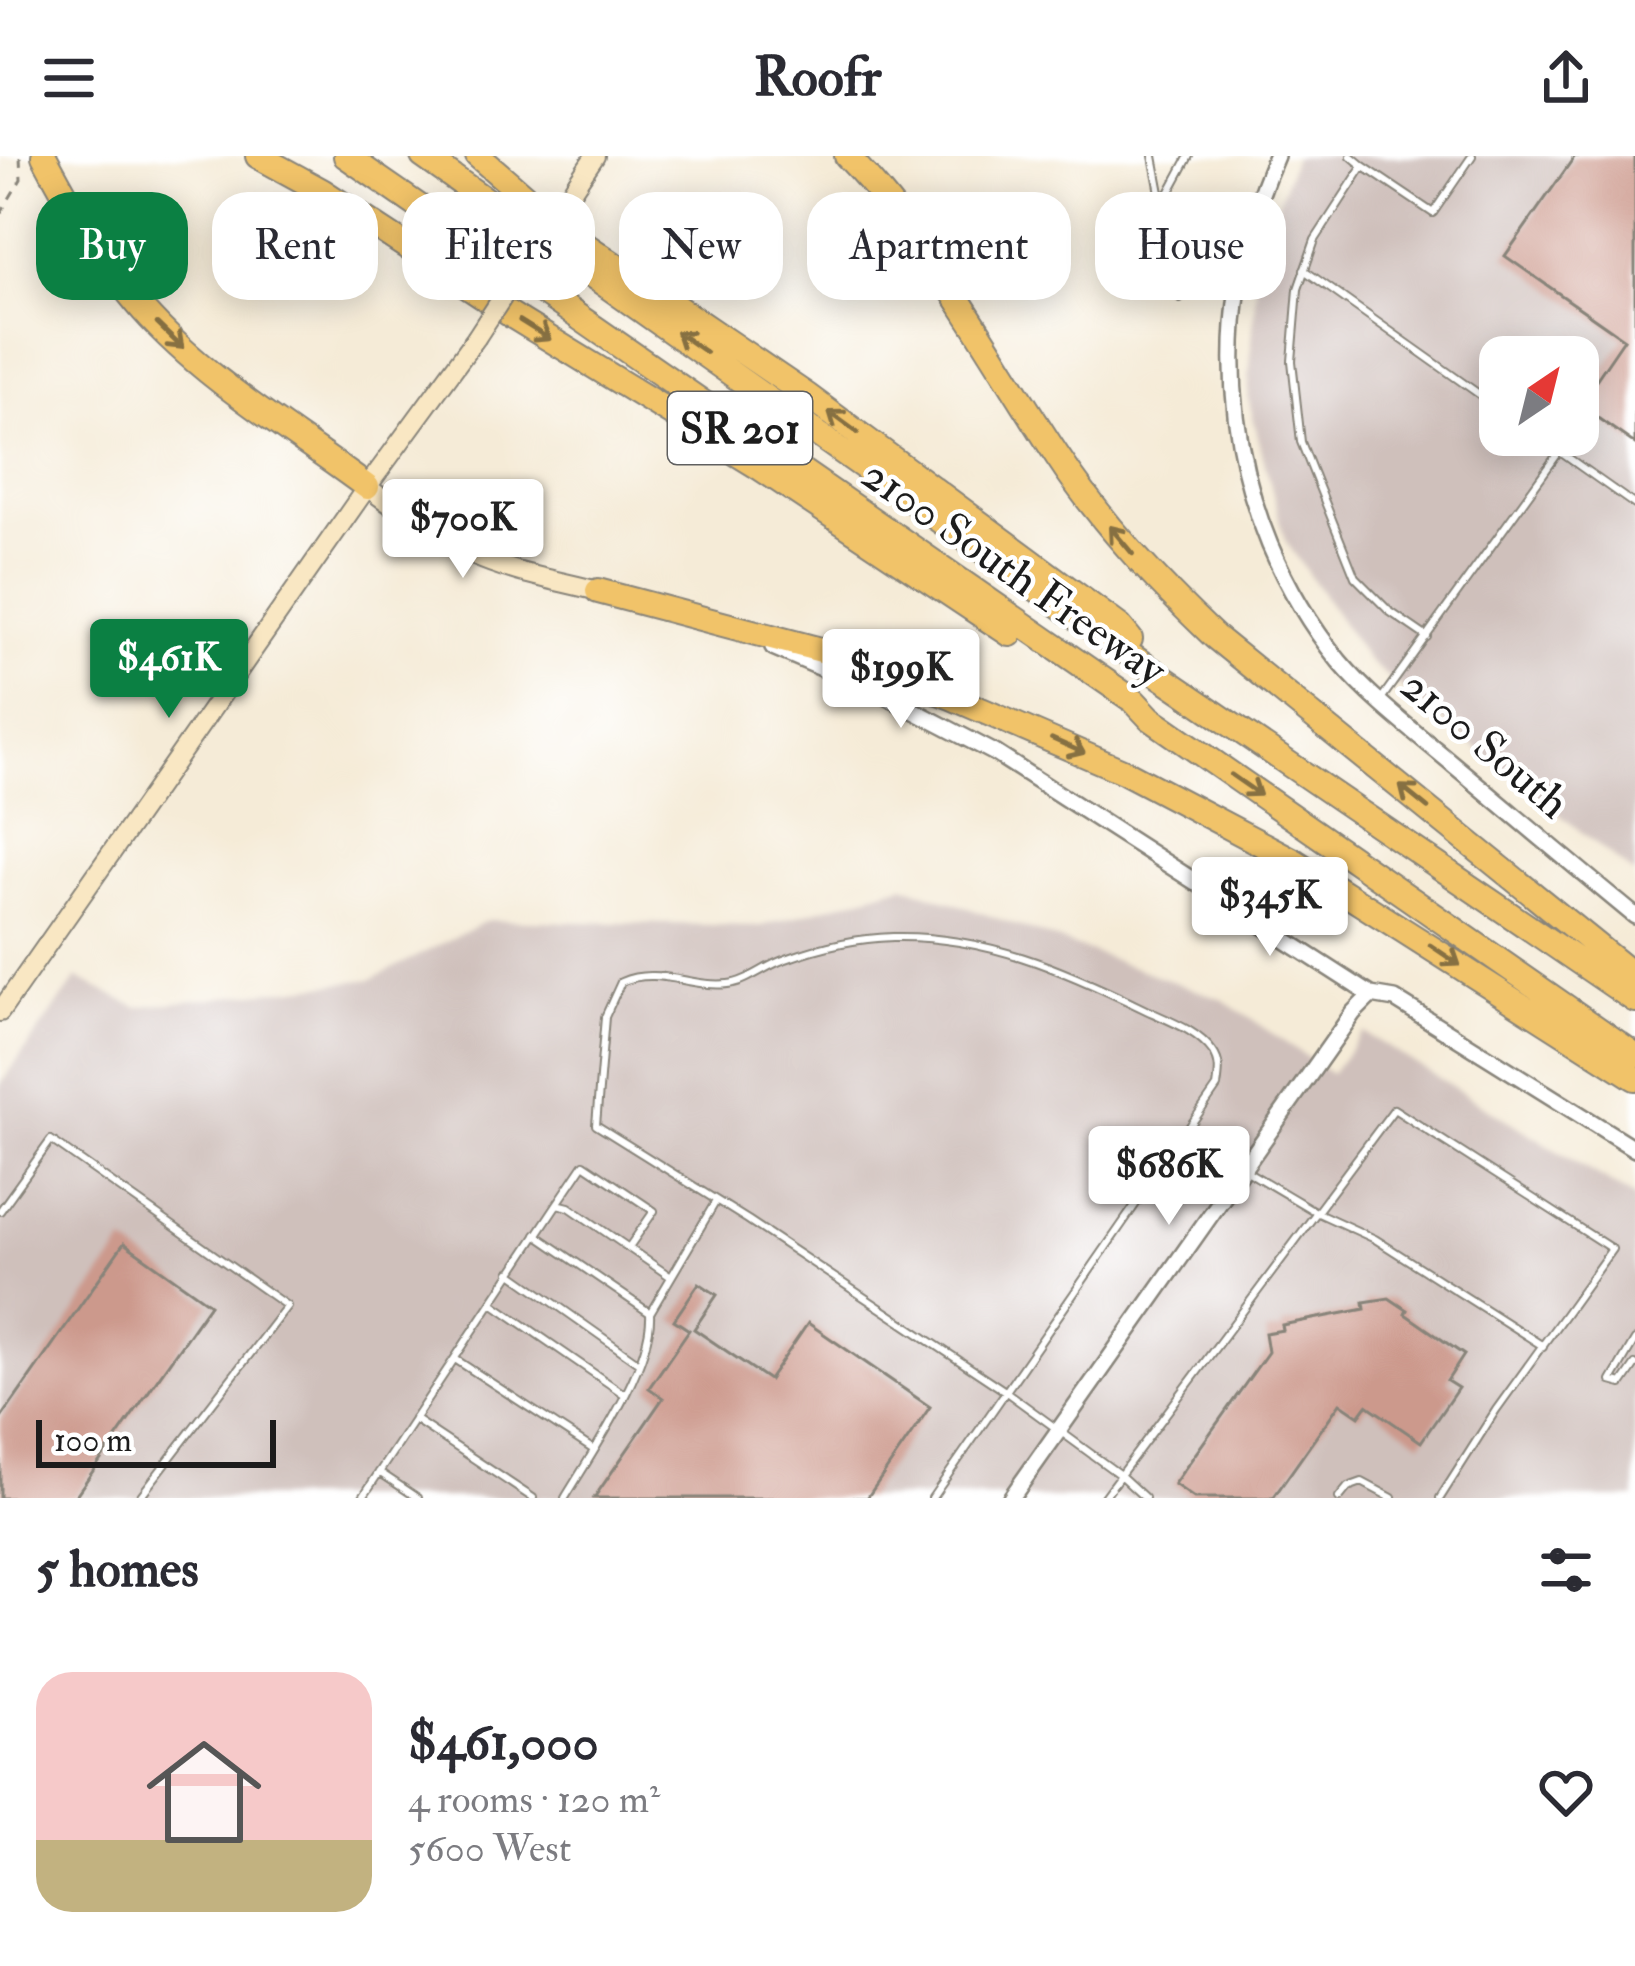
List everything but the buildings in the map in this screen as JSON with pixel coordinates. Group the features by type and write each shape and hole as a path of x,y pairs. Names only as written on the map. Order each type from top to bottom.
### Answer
{"highway":[{"path":"44,156 127,290 160,327 194,358 367,487"},
{"path":"258,156 352,210 529,327 759,467 953,598 1150,718"},
{"name":"2100 South Freeway","path":"346,156 1635,1054"},
{"name":"2100 South Freeway","path":"423,156 1163,678 1635,1000"},
{"path":"478,156 566,232 806,395 1120,627 1163,678"},
{"path":"847,156 880,193 964,309 1081,490 1157,580 1215,637 1635,976"},
{"path":"598,591 836,654 1106,763 1296,862 1635,1078"}],"main road":[{"path":"0,1012 476,338 596,156"},
{"path":"367,487 466,552 503,567 598,591"}],"street":[{"name":"2100 South","path":"1276,156 1244,243 1230,342 1233,407 1260,521 1304,611 1340,662 1379,702 1635,916"},
{"path":"598,591 768,646 952,729 1371,994 1395,999 1635,1149"},
{"path":"1011,1498 1242,1168 1371,994"}],"lane":[{"path":"1153,156 1158,192"},
{"path":"1170,192 1189,156"},
{"path":"1351,156 1433,213 1472,156"},
{"path":"1363,166 1315,240 1298,289 1292,361 1302,447 1355,577 1389,611 1427,637"},
{"path":"1304,270 1479,394"},
{"path":"1379,702 1556,456"},
{"path":"1565,456 1635,506"},
{"path":"932,1498 1004,1391 1217,1087 1220,1066 1215,1054 1191,1032 1057,966 983,945 893,937 842,943 783,959 734,984 710,985 680,976 636,976 621,982 605,1017 596,1125 1004,1391 1145,1498"},
{"path":"1103,1498 1394,1109 1612,1249 1440,1498"},
{"path":"0,1211 51,1140 287,1306 139,1498"},
{"path":"362,1498 584,1164 654,1211 628,1248"},
{"path":"1242,1168 1375,1239 1543,1346"},
{"path":"565,1498 640,1364 651,1332 650,1313 716,1201"},
{"path":"557,1204 569,1207 670,1277"},
{"path":"536,1235 650,1313"},
{"path":"510,1272 640,1364"},
{"path":"492,1303 624,1394"},
{"path":"1635,1340 1611,1381 1622,1384 1635,1366"},
{"path":"455,1359 594,1450"},
{"path":"414,1419 533,1498"},
{"path":"380,1472 418,1498"},
{"path":"1339,1498 1348,1487 1362,1482 1391,1498"}],"path":[{"path":"0,214 20,179 20,156"}],"shaded area":[{"path":"1294,156 1635,156 1635,875 1368,661 1285,540 1248,398 1255,300 1286,300 1286,192 1282,192"},
{"path":"904,885 1222,999 1331,1074 1363,1032 1635,1198 1635,1498 0,1498 0,1085 77,978 137,1007 372,979 488,920 762,926"}]}
